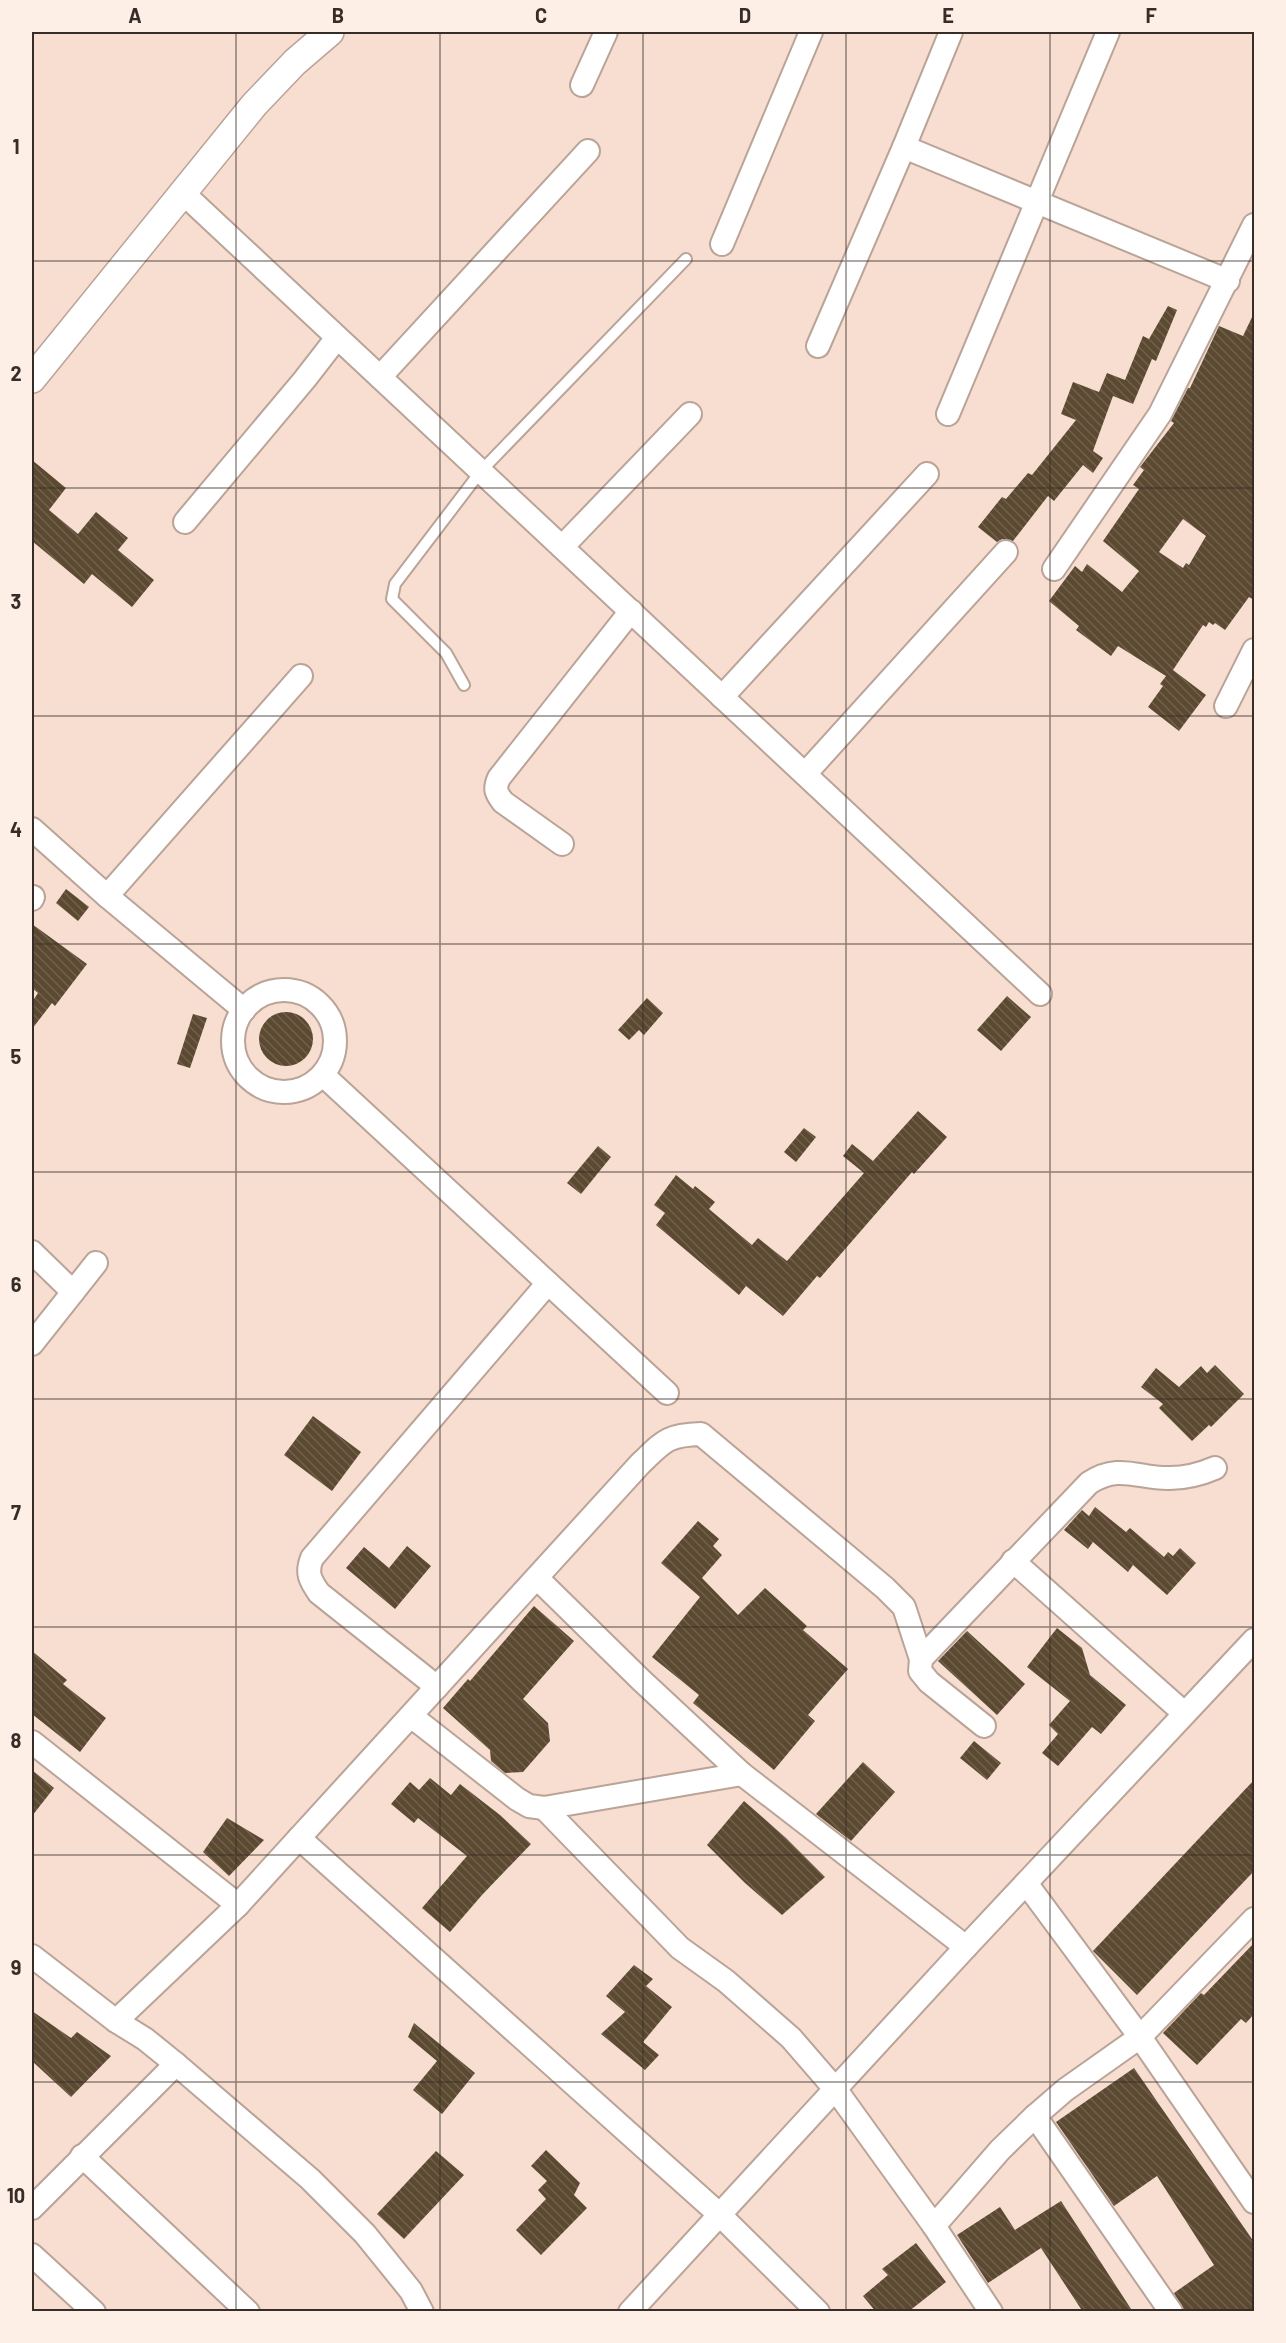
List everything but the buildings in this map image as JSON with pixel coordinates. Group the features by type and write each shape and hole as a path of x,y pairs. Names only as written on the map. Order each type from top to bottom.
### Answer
{"street":[{"path":"32,379 254,105 295,62 330,32"},
{"path":"582,85 606,32"},
{"path":"722,244 811,32"},
{"path":"818,346 951,32"},
{"path":"948,414 1108,32"},
{"path":"904,147 1227,281"},
{"path":"380,377 588,150"},
{"path":"183,193 336,339 380,377 1040,994"},
{"path":"1054,569 1160,414 1254,225"},
{"path":"185,522 336,339"},
{"path":"562,547 690,414"},
{"path":"722,697 927,474"},
{"path":"805,774 1006,552"},
{"path":"562,844 503,802 496,793 495,787 499,778 631,611"},
{"path":"1226,706 1254,650"},
{"path":"107,896 301,676"},
{"path":"32,829 107,896 244,1010"},
{"path":"286,990 302,993 316,1002 331,1022 335,1045 332,1061 323,1075 311,1085 296,1091 280,1092 265,1089 252,1081 241,1069 234,1047 236,1024 244,1010 255,999 270,992 286,990"},
{"path":"323,1075 666,1393"},
{"path":"32,1252 73,1292"},
{"path":"32,1344 96,1263"},
{"path":"437,1687 319,1593 310,1580 308,1569 312,1558 548,1283"},
{"path":"116,2021 238,1905 640,1464 666,1439 680,1434 701,1434 885,1588 904,1607 921,1659 920,1671 929,1682 984,1726"},
{"path":"921,1659 1089,1483 1101,1475 1116,1472 1170,1478 1198,1475 1215,1468"},
{"path":"1013,1561 1184,1713"},
{"path":"537,1578 649,1688 742,1774 966,1947"},
{"path":"630,2312 1026,1882 1254,1641"},
{"path":"411,1716 517,1800 529,1806 544,1808 742,1774"},
{"path":"32,1742 238,1905"},
{"path":"544,1808 680,1948 726,1982 791,2038 836,2090 934,2226 991,2312"},
{"path":"299,1838 720,2215 818,2312"},
{"path":"1026,1882 1140,2037 1254,2202"},
{"path":"934,2226 1000,2151 1035,2116 1065,2090 1140,2037 1254,1919"},
{"path":"32,1956 116,2021 145,2039 310,2179 365,2234 411,2291 422,2312"},
{"path":"36,2196 82,2156 176,2064"},
{"path":"1035,2116 1171,2312"},
{"path":"82,2156 248,2312"},
{"path":"32,2255 94,2312"}],"lane":[{"path":"464,685 446,653 392,599 395,584 481,471 686,259"}]}
